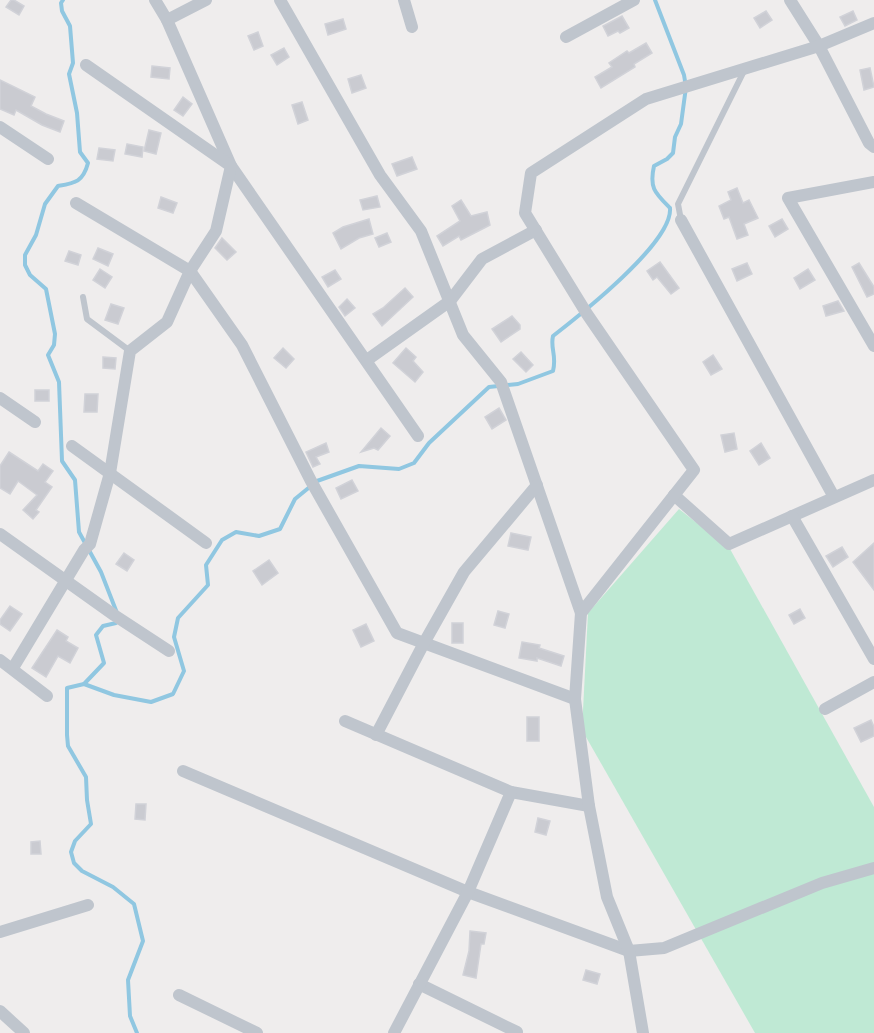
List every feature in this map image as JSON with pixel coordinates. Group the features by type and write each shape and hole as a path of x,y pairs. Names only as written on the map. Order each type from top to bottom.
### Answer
{"street":[{"path":"155,0 231,166 418,436"},
{"path":"166,20 206,0"},
{"path":"280,0 380,175 421,231 463,335 502,386 537,485 581,613 575,699 589,806 607,897 629,951 643,1033"},
{"path":"404,0 412,27"},
{"path":"566,37 634,0"},
{"path":"790,0 819,46 869,143 874,147"},
{"path":"581,613 694,470 586,310 525,213 531,173 646,99 819,46 874,23"},
{"path":"86,65 231,166"},
{"path":"0,127 48,159"},
{"path":"13,668 87,547 110,473 130,351 167,322 190,271 216,231 231,166"},
{"path":"874,182 788,198 874,346"},
{"path":"76,203 190,271 242,345 313,484 397,633 575,699"},
{"path":"681,220 834,497"},
{"path":"367,360 450,301 482,259 536,230"},
{"path":"0,398 35,422"},
{"path":"72,446 206,543"},
{"path":"674,495 729,544 874,480"},
{"path":"376,735 464,572 537,485"},
{"path":"792,516 874,659"},
{"path":"0,534 169,651"},
{"path":"0,660 47,696"},
{"path":"825,709 874,682"},
{"path":"345,721 511,792 589,806"},
{"path":"183,771 468,892 629,951 664,948 822,883 874,868"},
{"path":"394,1033 468,892 511,792"},
{"path":"0,932 88,905"},
{"path":"419,984 517,1032"},
{"path":"179,995 257,1033"},
{"path":"0,1011 24,1033"}],"lane":[{"path":"681,220 678,204 746,68"},
{"path":"83,297 87,319 130,351"}],"green space":[{"path":"679,509 730,549 874,807 874,1033 755,1033 582,730 588,613"}],"building":[{"path":"11,0 24,6 19,15 6,7"},
{"path":"766,11 772,20 760,28 754,18"},
{"path":"853,11 857,20 845,26 840,17"},
{"path":"622,16 629,28 608,36 603,26"},
{"path":"343,19 346,29 328,35 325,24"},
{"path":"258,32 263,46 254,50 248,36"},
{"path":"646,43 652,53 634,64 635,67 601,88 595,77 612,67 609,63 627,51 629,53"},
{"path":"284,48 289,57 277,65 271,55"},
{"path":"152,66 170,68 169,79 151,77"},
{"path":"870,68 874,87 864,90 860,70"},
{"path":"361,75 366,88 352,93 348,79"},
{"path":"0,80 35,97 31,106 64,121 60,132 16,110 14,115 0,109"},
{"path":"183,97 192,104 183,116 174,110"},
{"path":"302,102 308,120 298,124 292,105"},
{"path":"149,130 161,133 156,154 144,151"},
{"path":"127,144 143,147 142,157 125,154"},
{"path":"99,148 115,150 113,161 97,159"},
{"path":"412,157 417,169 397,176 392,164"},
{"path":"737,188 743,203 749,200 758,218 744,224 748,235 737,239 729,217 724,219 719,206 731,200 728,192"},
{"path":"377,196 380,207 363,210 360,200"},
{"path":"161,197 177,203 173,213 158,208"},
{"path":"461,200 471,216 487,212 490,225 461,240 459,236 443,246 437,236 460,221 452,206"},
{"path":"369,219 373,234 359,238 341,249 333,233 343,227"},
{"path":"782,219 788,229 775,237 769,226"},
{"path":"387,233 391,242 379,247 375,238"},
{"path":"222,238 236,252 227,260 215,248"},
{"path":"98,248 113,254 108,266 93,259"},
{"path":"69,251 81,255 78,265 65,261"},
{"path":"660,262 679,288 671,294 657,277 653,280 647,271"},
{"path":"747,263 752,274 737,281 732,269"},
{"path":"859,263 874,287 874,294 867,297 852,267"},
{"path":"100,269 112,277 105,288 93,280"},
{"path":"808,269 815,280 800,289 794,278"},
{"path":"335,270 341,279 328,287 322,277"},
{"path":"405,288 413,297 382,326 373,314"},
{"path":"347,299 355,308 345,316 339,307"},
{"path":"838,301 844,311 826,316 823,306"},
{"path":"111,304 124,308 118,324 105,320"},
{"path":"512,316 520,325 520,329 501,342 492,329"},
{"path":"283,348 294,359 286,368 274,358"},
{"path":"406,348 416,357 413,361 423,372 415,382 393,363"},
{"path":"521,352 533,365 526,372 513,359"},
{"path":"713,355 722,369 711,375 703,362"},
{"path":"103,357 116,358 115,369 103,368"},
{"path":"35,390 49,390 49,401 35,401"},
{"path":"85,394 98,394 97,412 84,412"},
{"path":"499,408 506,420 492,429 485,417"},
{"path":"381,428 390,436 378,450 374,448 361,452"},
{"path":"734,433 737,449 725,452 721,435"},
{"path":"326,443 329,452 316,457 320,464 313,467 306,452"},
{"path":"761,443 770,458 759,465 750,451"},
{"path":"9,452 38,471 43,464 53,471 45,482 52,487 36,510 39,512 33,519 23,510 37,495 18,481 10,494 0,488 0,466"},
{"path":"352,480 358,491 341,499 336,488"},
{"path":"511,533 531,537 528,550 508,546"},
{"path":"874,543 874,590 853,562"},
{"path":"842,547 848,557 833,567 826,556"},
{"path":"124,553 134,560 127,571 116,564"},
{"path":"269,560 278,573 262,585 253,571"},
{"path":"10,606 22,614 10,631 0,624 0,620"},
{"path":"800,609 805,618 794,624 789,615"},
{"path":"498,611 509,614 505,628 494,625"},
{"path":"452,623 463,623 463,643 452,643"},
{"path":"366,624 374,641 361,647 353,630"},
{"path":"57,630 68,637 66,641 78,648 70,663 58,656 46,677 32,668"},
{"path":"522,642 540,645 539,648 564,656 561,666 537,658 537,661 519,658"},
{"path":"527,717 539,717 539,741 527,741"},
{"path":"871,720 874,736 861,742 854,728"},
{"path":"136,804 146,804 145,820 135,819"},
{"path":"538,818 550,821 546,835 535,832"},
{"path":"40,841 41,854 31,854 31,842"},
{"path":"470,931 486,933 484,944 481,944 476,978 463,975 469,951"},
{"path":"586,970 600,974 597,984 583,980"}],"waterway":[{"path":"63,0 62,11 70,26 73,63 69,74 77,113 80,152 88,163 81,178 58,186 45,204 36,235 25,255 25,265 30,275 46,289 55,334 54,345 48,355 59,382 62,461 75,480 79,532 101,572 117,613"},
{"path":"84,684 114,695 151,702 173,694 184,671 174,637 178,618 208,585 206,565 222,540 236,532 259,536 280,529 295,499 317,481 359,466 399,469 414,463 429,443 489,387 518,384 553,371 553,336 623,277 657,239 667,222 670,208 654,190 652,180 654,166 673,153 675,137 681,124 686,87 684,75 655,0"},
{"path":"116,620 116,623 103,626 96,635 104,663 84,684 67,688 68,746 86,777 91,824 75,841 71,852 74,863 82,871 113,887 134,904 143,941 128,980 130,1016 137,1033"}]}
